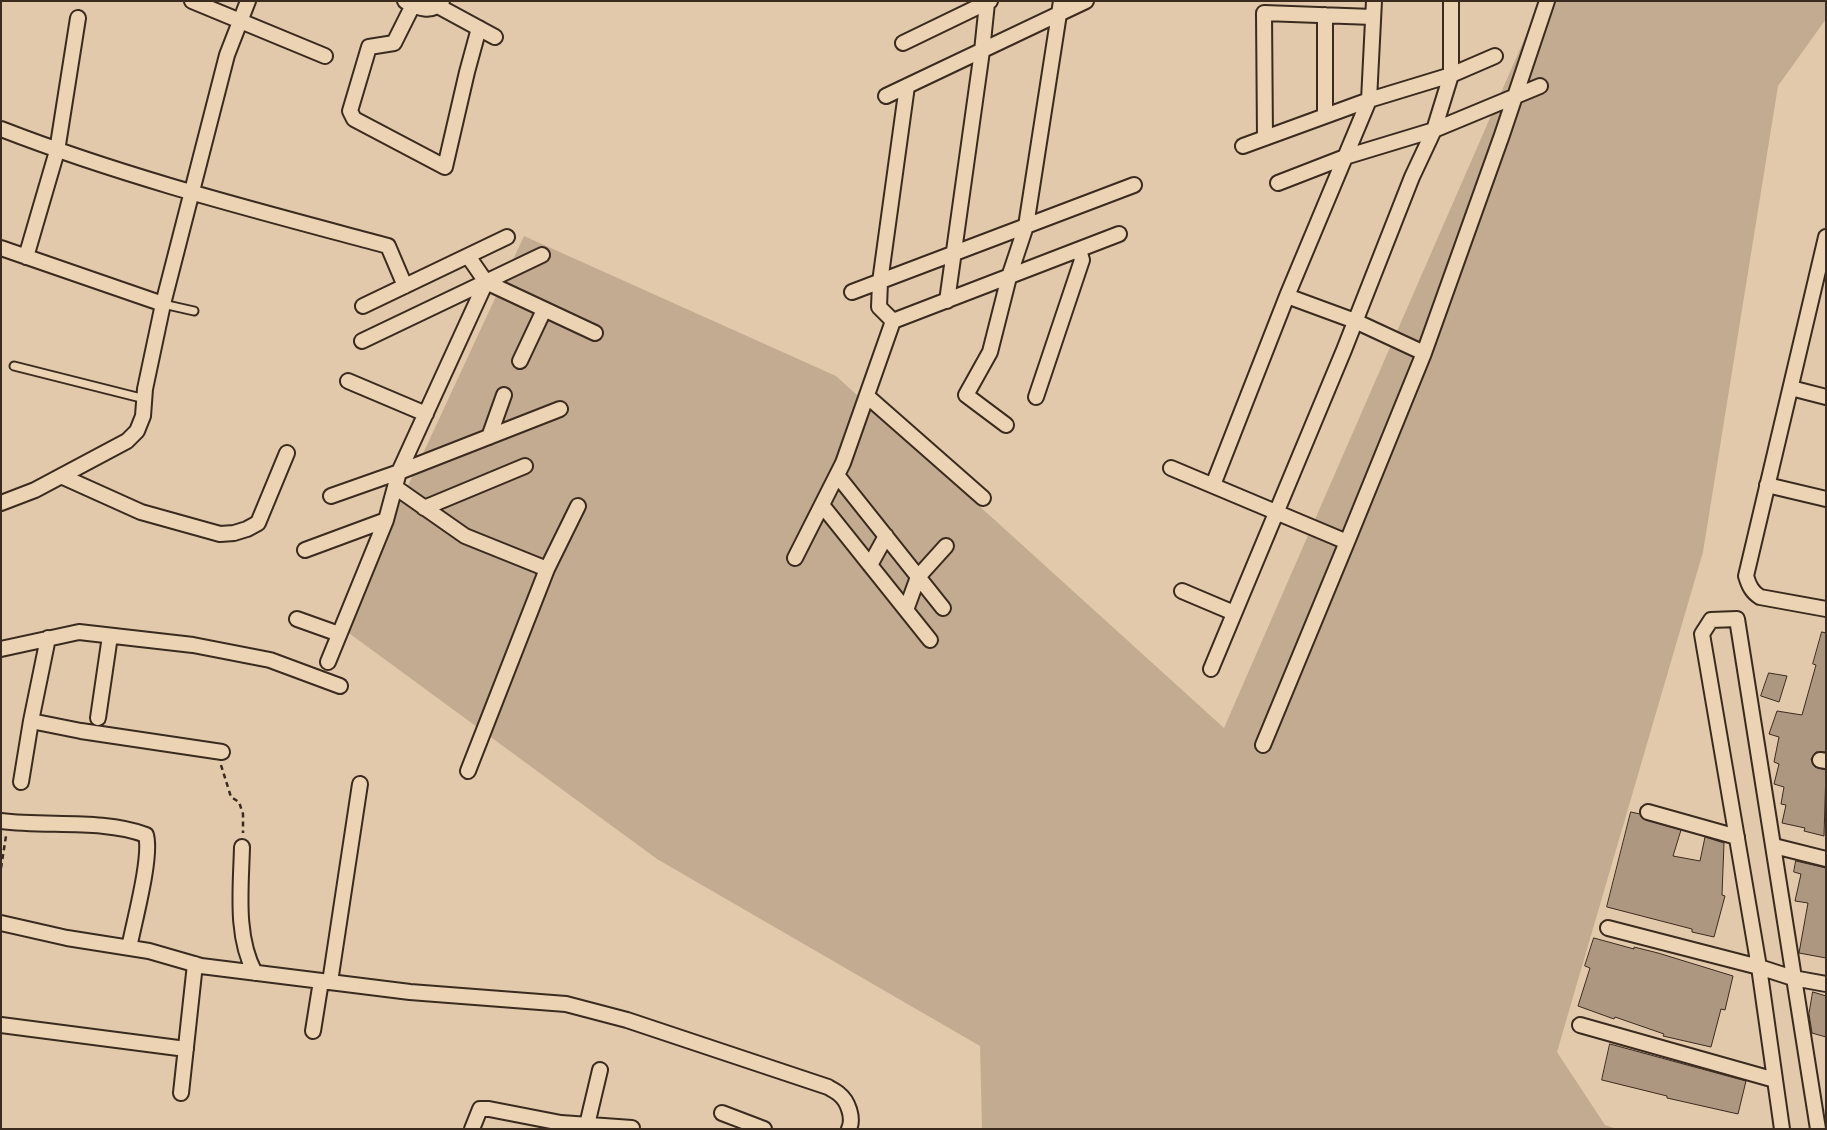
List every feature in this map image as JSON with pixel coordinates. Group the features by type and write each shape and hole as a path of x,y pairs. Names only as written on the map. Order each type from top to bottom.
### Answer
{"street":[{"path":"192,1 325,56"},
{"path":"1,503 35,490 127,441 136,431 143,416 149,371 163,304 193,194 227,56 248,1"},
{"path":"886,96 982,50 1060,8 1086,1"},
{"path":"1213,485 1287,296 1369,100 1374,1"},
{"path":"1211,669 1355,321 1412,177 1434,130 1451,75 1451,1"},
{"path":"1263,745 1424,353 1547,1"},
{"path":"903,43 988,2"},
{"path":"947,301 988,2"},
{"path":"478,28 466,72 445,167 354,119 350,111 369,46 394,43 409,3 426,9 440,4 494,37"},
{"path":"1006,425 966,396 990,352 1009,277 1026,226 1060,8"},
{"path":"1265,138 1264,13 1373,17"},
{"path":"1325,15 1325,116"},
{"path":"26,257 57,151 78,18"},
{"path":"1243,146 1369,100 1451,75 1495,56"},
{"path":"893,321 879,307 880,282 907,86"},
{"path":"1278,183 1345,157 1434,130 1540,86"},
{"path":"1,129 57,151 193,194 388,246 405,286"},
{"path":"852,292 1134,185"},
{"path":"893,321 1120,234"},
{"path":"363,306 507,237"},
{"path":"1826,238 1746,576 1749,586 1760,597 1826,609"},
{"path":"1,248 163,304"},
{"path":"1036,397 1082,260 1080,250"},
{"path":"468,256 486,282 595,333"},
{"path":"362,341 542,256"},
{"path":"328,662 386,520 399,472 486,282"},
{"path":"1287,296 1355,321 1424,353"},
{"path":"520,361 544,310"},
{"path":"795,558 843,464 893,321"},
{"path":"348,381 426,414"},
{"path":"1791,388 1826,397"},
{"path":"489,437 504,395"},
{"path":"867,396 983,498"},
{"path":"331,496 399,472 560,409"},
{"path":"61,476 141,512 220,534 234,533 258,523 287,453"},
{"path":"424,508 525,466"},
{"path":"1171,468 1347,542"},
{"path":"837,475 943,608"},
{"path":"1767,484 1826,499"},
{"path":"395,487 465,536 547,569"},
{"path":"822,505 930,640"},
{"path":"468,771 547,569 578,506"},
{"path":"305,550 386,520"},
{"path":"870,565 886,536"},
{"path":"906,610 918,577 946,546"},
{"path":"1182,591 1234,613"},
{"path":"296,619 339,634"},
{"path":"1782,1129 1737,837 1702,634 1710,620 1737,619 1818,1129"},
{"path":"1,649 79,632 193,645 270,660 340,686"},
{"path":"98,718 110,636"},
{"path":"21,782 48,638"},
{"path":"31,722 222,752"},
{"path":"313,1031 325,982 360,784"},
{"path":"1648,812 1737,837"},
{"path":"5,822 111,827 132,830 146,835 148,843 144,875 130,948"},
{"path":"1774,846 1826,859"},
{"path":"242,847 242,930 249,961 255,973"},
{"path":"1,923 67,938 149,951 195,964 255,973 410,992 566,1004 627,1020 828,1087 841,1094 850,1111 849,1129"},
{"path":"1608,928 1793,978 1826,984"},
{"path":"181,1093 195,964"},
{"path":"1,1025 186,1049"},
{"path":"1580,1025 1775,1080"},
{"path":"587,1127 600,1070"},
{"path":"1812,1086 1826,1089"},
{"path":"472,1129 480,1109 587,1127 632,1128"},
{"path":"722,1113 764,1129"}],"lane":[{"path":"163,304 194,311"},
{"path":"14,366 145,399"}],"path":[{"path":"222,752 221,766 226,784 231,797 240,802 243,814 242,847"},
{"path":"1,868 5,822"}],"shaded area":[{"path":"1541,1 1826,1 1826,19 1778,86 1703,552 1557,1052 1605,1125 1617,1129 982,1129 980,1046 657,859 342,628 524,236 836,376 1224,728"}],"building":[{"path":"1822,632 1826,633 1826,752 1816,752 1811,759 1815,767 1826,770 1824,836 1804,831 1805,828 1782,823 1786,805 1781,804 1784,787 1774,784 1779,764 1774,762 1779,737 1769,734 1777,711 1802,715 1816,665 1813,664"},
{"path":"1769,673 1787,676 1779,702 1761,696"},
{"path":"1631,812 1640,814 1646,820 1681,830 1673,856 1700,861 1705,837 1724,843 1722,895 1725,896 1714,937 1692,932 1692,929 1607,907"},
{"path":"1796,861 1826,868 1826,958 1799,953 1808,903 1795,901 1801,874 1794,872"},
{"path":"1594,938 1634,949 1634,947 1658,953 1733,976 1725,1010 1721,1009 1711,1047 1663,1036 1664,1034 1578,1006 1590,968 1585,966"},
{"path":"1813,992 1826,996 1826,1037 1812,1033 1809,1014"},
{"path":"1610,1044 1746,1081 1738,1114 1667,1098 1667,1096 1602,1080"}]}
